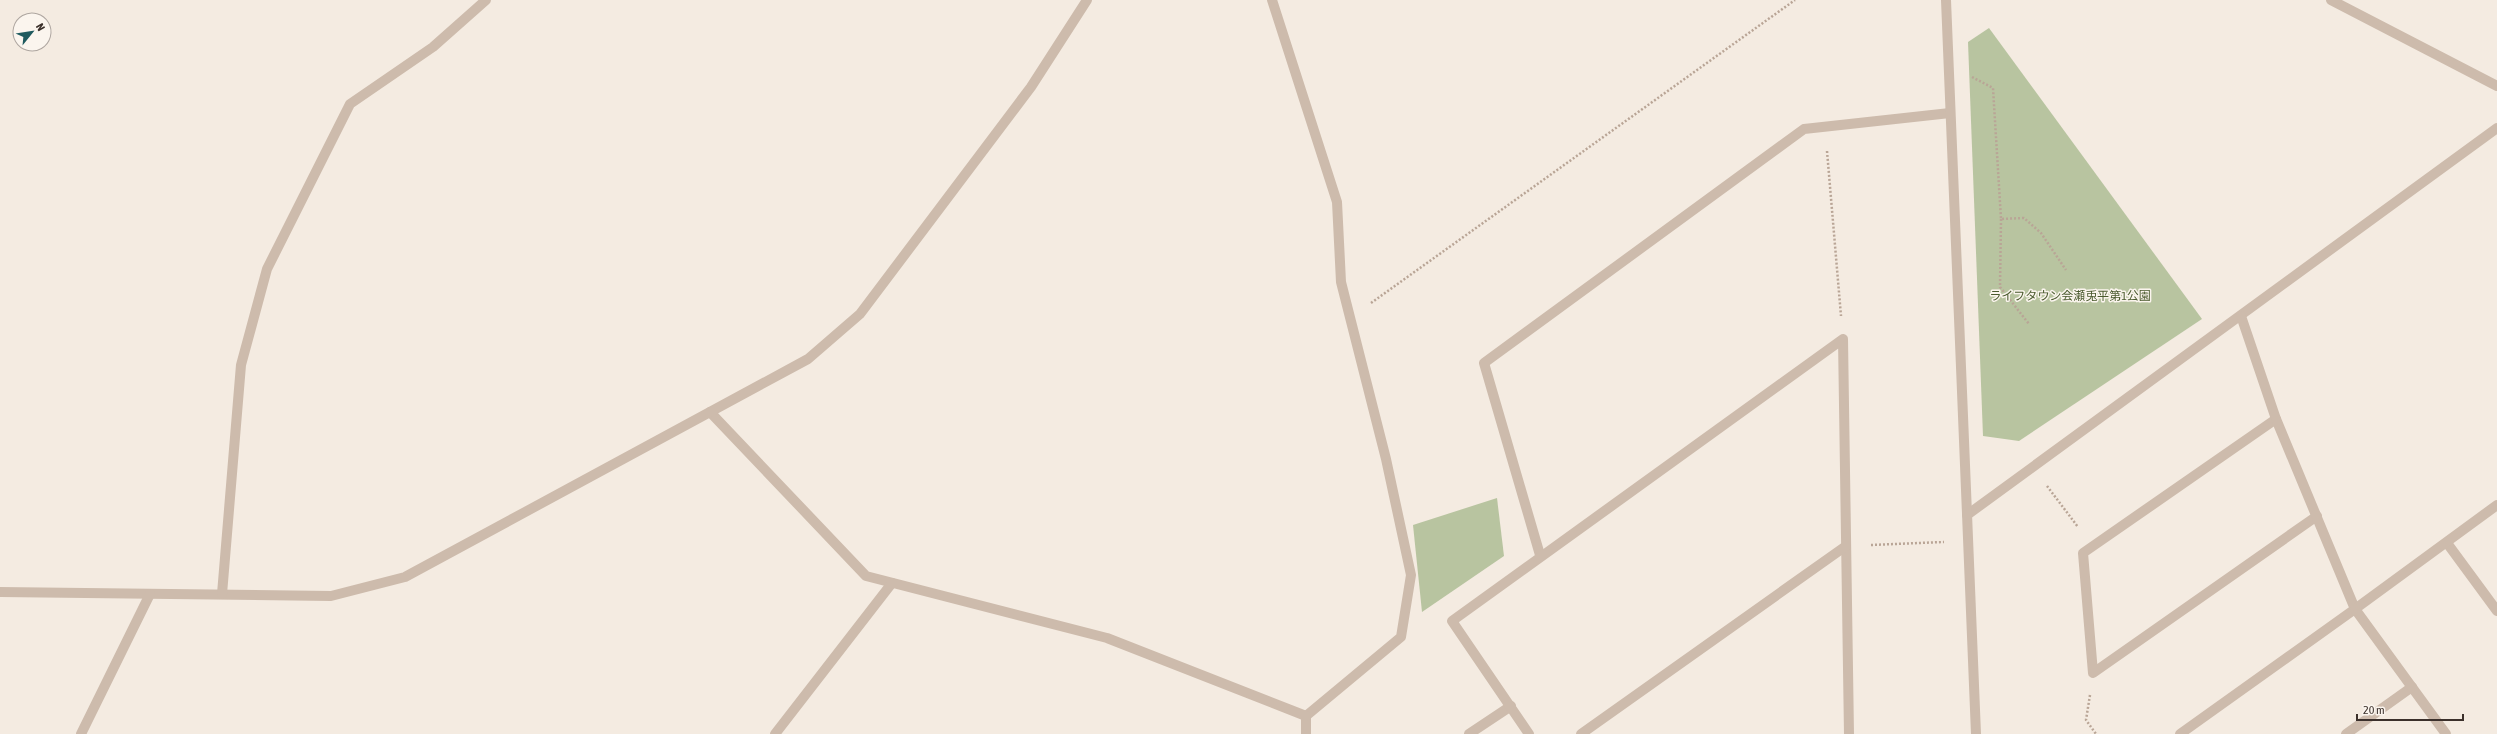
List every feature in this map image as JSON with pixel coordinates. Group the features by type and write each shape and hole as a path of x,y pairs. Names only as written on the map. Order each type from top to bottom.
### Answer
{"street":[{"path":"222,594 241,365 267,269 350,104 433,47 486,0"},
{"path":"0,592 331,596 405,577 808,359 860,314 1031,87 1087,0"},
{"path":"1272,0 1337,202 1341,282 1386,459 1411,575 1401,637 1306,716"},
{"path":"1946,0 1976,734"},
{"path":"2331,0 2497,86"},
{"path":"1540,555 1484,363 1804,129 1950,113"},
{"path":"1967,514 2033,468 2497,128"},
{"path":"2241,316 2276,419 2355,609 2446,734"},
{"path":"1843,339 1849,734"},
{"path":"1529,734 1452,621 1540,555 1843,339"},
{"path":"710,412 866,576 1107,638 1306,716"},
{"path":"2093,673 2083,553 2276,419"},
{"path":"2180,734 2447,543 2497,505"},
{"path":"2093,673 2317,516"},
{"path":"2447,543 2497,611"},
{"path":"1581,734 1846,546"},
{"path":"775,734 892,583"},
{"path":"81,734 150,594"},
{"path":"2346,734 2412,687"},
{"path":"1469,734 1511,706"},
{"path":"1306,716 1306,734"}],"path":[{"path":"1350,318 1795,0"},
{"path":"1949,70 1969,76 1993,88 2001,219 2000,287 2028,324"},
{"path":"1825,127 1843,339"},
{"path":"2001,219 2024,218 2041,233 2066,270"},
{"path":"2033,468 2093,546"},
{"path":"1846,546 1969,541"},
{"path":"2093,673 2086,720 2096,734"}],"green space":[{"name":"ライフタウン会瀬兎平第1公園","path":"1989,28 2202,319 2019,441 1983,436 1968,42"},
{"path":"1497,498 1504,556 1422,612 1413,525"}]}
